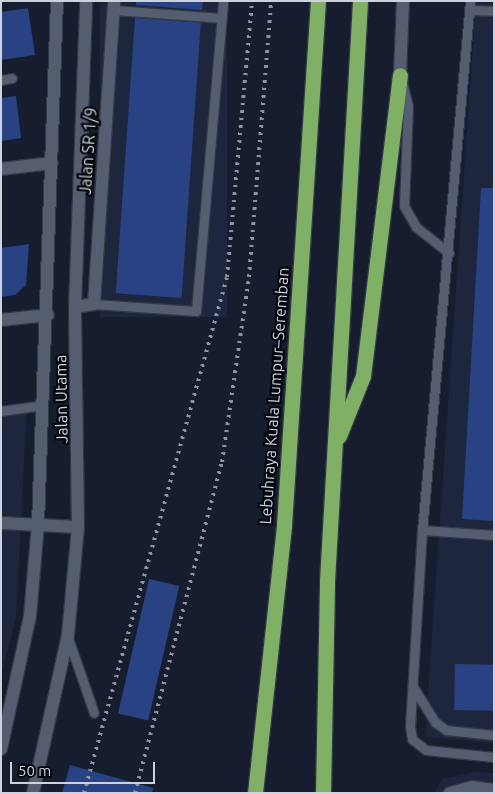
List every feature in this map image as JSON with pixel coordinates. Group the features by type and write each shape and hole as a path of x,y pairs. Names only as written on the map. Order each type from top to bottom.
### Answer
{"highway":[{"name":"Lebuhraya Kuala Lumpur–Seremban","path":"254,793 284,525 318,1"},
{"path":"323,793 334,450 360,1"},
{"path":"334,450 363,376 400,75"}],"street":[{"name":"Jalan Utama","path":"1,750 30,616 38,524 48,315 57,1"},
{"name":"Jalan Utama","path":"33,793 68,635 78,527 75,308 86,1"},
{"path":"400,75 403,1"},
{"name":"Jalan SR 1/9","path":"94,304 114,6"},
{"path":"1,169 52,163"},
{"path":"75,308 94,304"},
{"path":"1,320 48,315"},
{"path":"1,523 78,527"},
{"path":"450,793 472,787 494,790"}],"lane":[{"path":"94,304 196,311 223,1"},
{"path":"114,6 222,18"},
{"path":"494,11 470,6 449,253 422,530 410,726 417,746 494,757"},
{"path":"400,75 408,106 404,206 416,228 449,253"},
{"path":"1,80 12,78"},
{"path":"1,411 44,405"},
{"path":"422,530 494,535"},
{"path":"68,635 94,713"},
{"path":"413,687 435,722 446,730 494,736"}],"shaded area":[{"path":"100,1 227,1 227,317 100,317"},
{"path":"476,1 494,1 494,743 425,737"},
{"path":"27,403 16,618 1,675 1,407"},
{"path":"475,772 494,773 494,793 434,793 442,779"}],"building":[{"path":"136,1 203,1 202,10 136,5"},
{"path":"28,8 35,55 1,60 1,12"},
{"path":"135,18 201,23 182,298 116,293"},
{"path":"16,96 21,138 1,141 1,98"},
{"path":"481,188 494,188 494,521 462,519"},
{"path":"29,244 26,285 15,295 1,297 1,248"},
{"path":"149,579 179,586 148,720 118,713"},
{"path":"455,664 494,665 493,711 454,710"},
{"path":"70,765 153,788 152,793 62,793"}],"railway":[{"path":"84,793 227,277 252,1"},
{"path":"135,793 222,462 249,277 271,1"}]}
